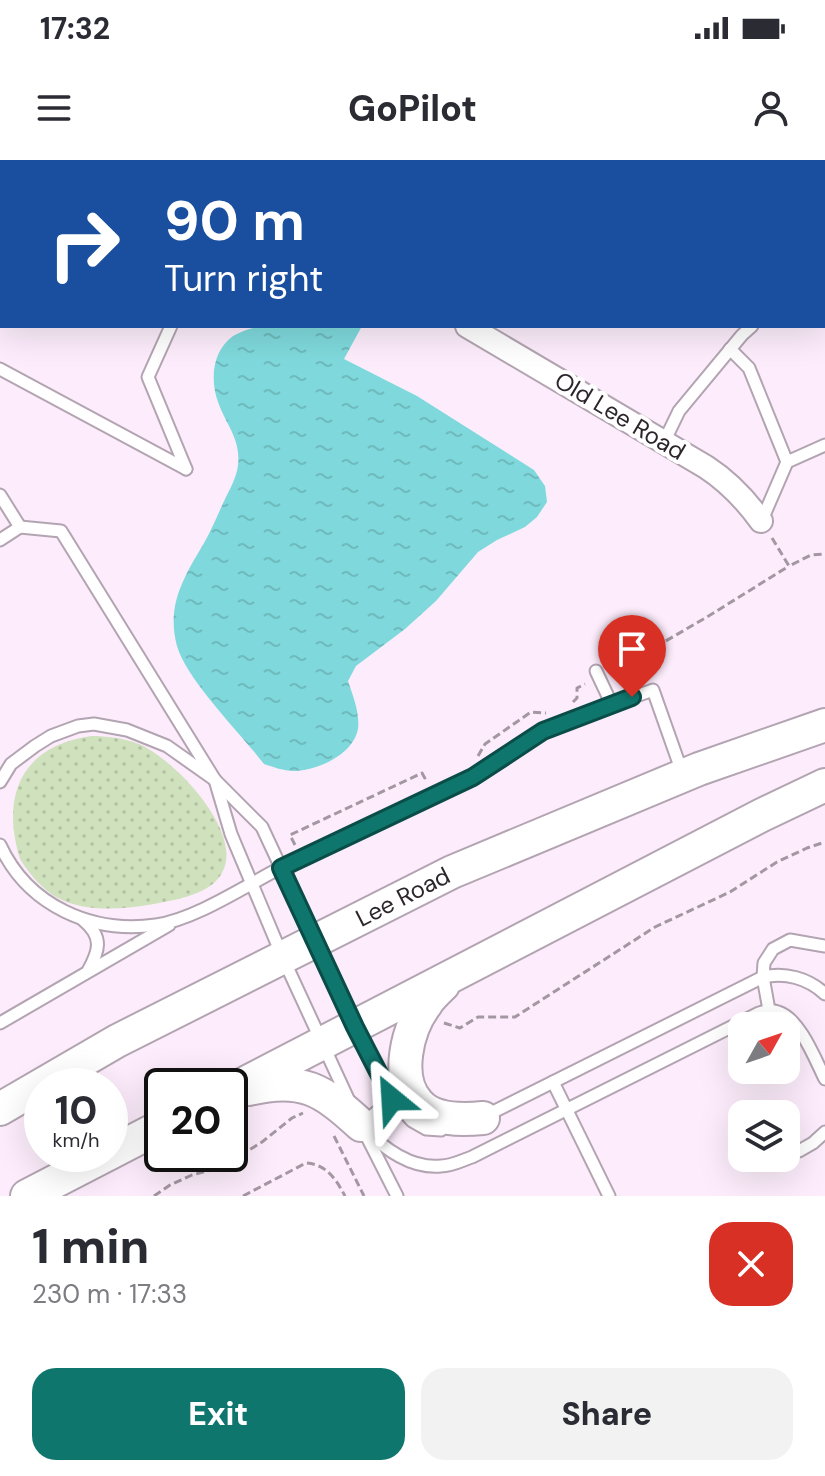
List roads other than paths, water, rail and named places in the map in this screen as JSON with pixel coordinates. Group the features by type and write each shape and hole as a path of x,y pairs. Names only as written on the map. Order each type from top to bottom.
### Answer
{"street":[{"name":"Old Lee Road","path":"494,333 728,482 761,521"},
{"name":"Lee Road","path":"0,1109 117,1041 452,872 684,776 825,725"},
{"path":"248,1083 823,786"},
{"path":"450,977 425,1005 417,1020 406,1050 406,1076 417,1103 426,1110 450,1119 483,1118"},
{"path":"248,1088 268,1084 307,1087 339,1105 346,1128"},
{"path":"27,1196 74,1172"}],"lane":[{"path":"0,369 186,469 148,377 170,328"},
{"path":"664,442 679,411 750,328"},
{"path":"730,349 749,368 787,462"},
{"path":"761,521 787,462 825,445"},
{"path":"0,495 20,527"},
{"path":"0,540 20,527 61,531 215,780 231,834 322,1044 346,1128 397,1196"},
{"path":"598,674 612,705"},
{"path":"0,1023 177,921 473,777 543,731 653,690 684,776"},
{"path":"0,782 11,764 51,736 94,724 127,730 167,746 215,780 262,827 392,1099 412,1121 426,1129 464,1127 763,977 790,975 825,994"},
{"path":"0,845 18,873 41,898 80,917 108,926 177,921"},
{"path":"80,917 91,926 98,943 97,954 88,973"},
{"path":"769,1010 763,977 764,963 773,949 790,940 825,946"},
{"path":"346,1128 376,1141 392,1153 417,1163 441,1167 472,1157 769,1010 790,1018 797,1026 825,1079"},
{"path":"553,1082 609,1196"},
{"path":"346,1128 392,1099"},
{"path":"800,1150 825,1132"}],"water":[{"path":"361,328 344,359 417,396 534,470 545,486 547,502 537,517 525,527 478,552 436,601 356,666 348,681 358,717 355,738 333,759 313,768 294,771 264,764 191,674 182,659 174,631 175,604 179,592 237,469 237,447 215,393 214,375 217,358 226,342 247,330"}]}
